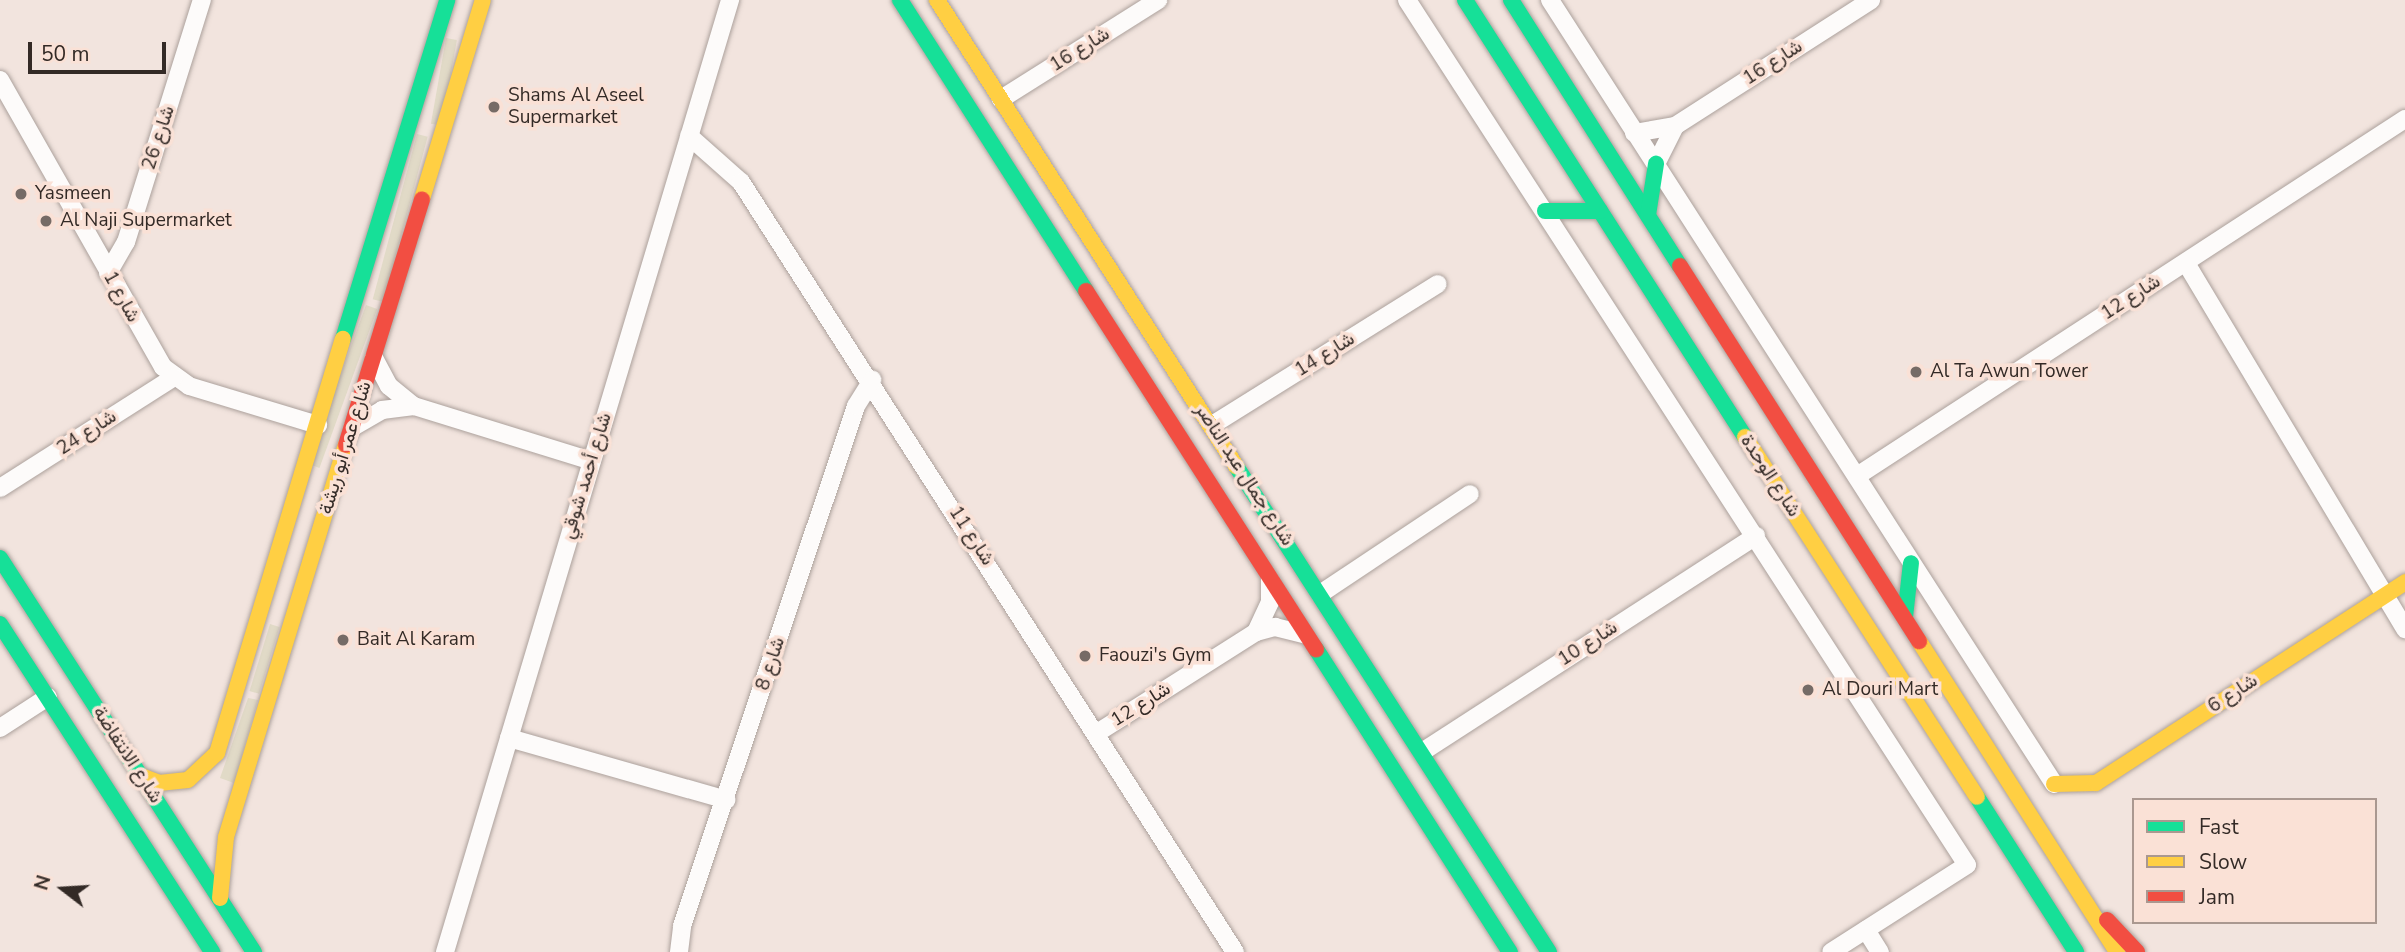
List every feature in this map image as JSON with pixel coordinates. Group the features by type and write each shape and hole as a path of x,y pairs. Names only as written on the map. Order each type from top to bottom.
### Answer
{"main road":[{"name":"شارع عمر أبو ريشة","path":"141,776 159,783 188,780 217,752 447,0"},
{"name":"شارع عمر أبو ريشة","path":"220,898 226,837 483,0"},
{"name":"شارع جمال عبد الناصر","path":"900,0 1002,152 1121,351 1510,952"},
{"name":"شارع جمال عبد الناصر","path":"937,0 1079,217 1549,952"},
{"name":"شارع الوحدة","path":"1465,0 2076,952"},
{"name":"شارع الوحدة","path":"1510,0 2117,952"},
{"path":"1002,152 1021,167 1063,230 1077,227 1079,217"},
{"path":"1648,215 1656,164"},
{"path":"1545,211 1600,211"},
{"path":"1121,351 1140,346 1173,387 1191,393"},
{"path":"296,494 302,522 282,602 297,612"},
{"name":"شارع الانتفاضة","path":"0,558 254,952"},
{"path":"1905,617 1911,563"},
{"name":"شارع 6","path":"2054,784 2096,783 2405,582"},
{"name":"شارع الانتفاضة","path":"0,624 212,952"},
{"path":"2087,904 2137,952"}],"street":[{"name":"شارع 26","path":"108,273 126,242 202,0"},
{"name":"شارع أحمد شوقي","path":"445,952 730,0"},
{"name":"شارع 16","path":"1001,99 1158,0"},
{"path":"1407,0 1756,536 1966,865 1831,952"},
{"path":"1550,0 2054,784"},
{"name":"شارع 16","path":"1634,133 1675,126 1871,0"},
{"name":"شارع 1","path":"0,80 154,355 174,377"},
{"name":"شارع 12","path":"1857,476 2405,120"},
{"path":"1656,164 1675,126"},
{"name":"شارع 11","path":"689,136 741,181 872,380 1236,952"},
{"path":"2186,263 2405,629"},
{"name":"شارع 14","path":"1212,425 1438,284"},
{"path":"374,358 389,386 414,405 592,461"},
{"path":"174,377 317,425"},
{"name":"شارع 24","path":"0,488 174,377"},
{"name":"شارع 8","path":"679,952 682,926 856,406 872,380"},
{"path":"353,427 382,410 414,405"},
{"path":"1320,594 1471,494"},
{"name":"شارع 10","path":"1422,752 1756,536"},
{"path":"1256,632 1270,602 1270,580"},
{"name":"شارع 12","path":"1097,733 1256,632 1285,627 1304,634"},
{"path":"0,728 48,697"},
{"path":"509,738 726,800"},
{"path":"1866,930 1880,952"}],"shaded area":[{"path":"446,38 457,40 442,126 431,124"},
{"path":"417,134 428,137 383,302 373,299"},
{"path":"366,305 377,309 319,468 308,464"},
{"path":"270,624 280,627 259,694 250,691"},
{"path":"248,698 258,700 234,783 220,778"}],"traffic: fast":[{"path":"343,339 447,0"},
{"path":"900,0 1086,291"},
{"path":"1465,0 1745,437"},
{"path":"1511,0 1680,266"},
{"path":"1648,215 1656,164"},
{"path":"1545,211 1600,211"},
{"path":"1236,466 1549,952"},
{"path":"0,558 254,952"},
{"path":"1905,617 1911,563"},
{"path":"0,624 212,952"},
{"path":"1316,649 1510,952"},
{"path":"1977,797 2076,952"}],"traffic: slow":[{"path":"422,199 483,0"},
{"path":"937,0 1236,466"},
{"path":"141,776 159,783 188,780 217,753 343,339"},
{"path":"1745,437 1977,797"},
{"path":"220,898 226,837 346,445"},
{"path":"2054,784 2096,783 2405,582"},
{"path":"1919,641 2117,952"}],"traffic: jam":[{"path":"346,445 422,199"},
{"path":"1680,266 1919,641"},
{"path":"1086,291 1316,649"},
{"path":"2107,920 2137,952"}],"place":[{"name":"Shams Al Aseel Supermarket","path":"494,107"},
{"name":"Yasmeen","path":"21,194"},
{"name":"Al Naji Supermarket","path":"46,221"},
{"name":"Al Ta Awun Tower","path":"1916,372"},
{"name":"Bait Al Karam","path":"343,640"},
{"name":"Faouzi's Gym","path":"1085,656"},
{"name":"Al Douri Mart","path":"1808,690"}]}
